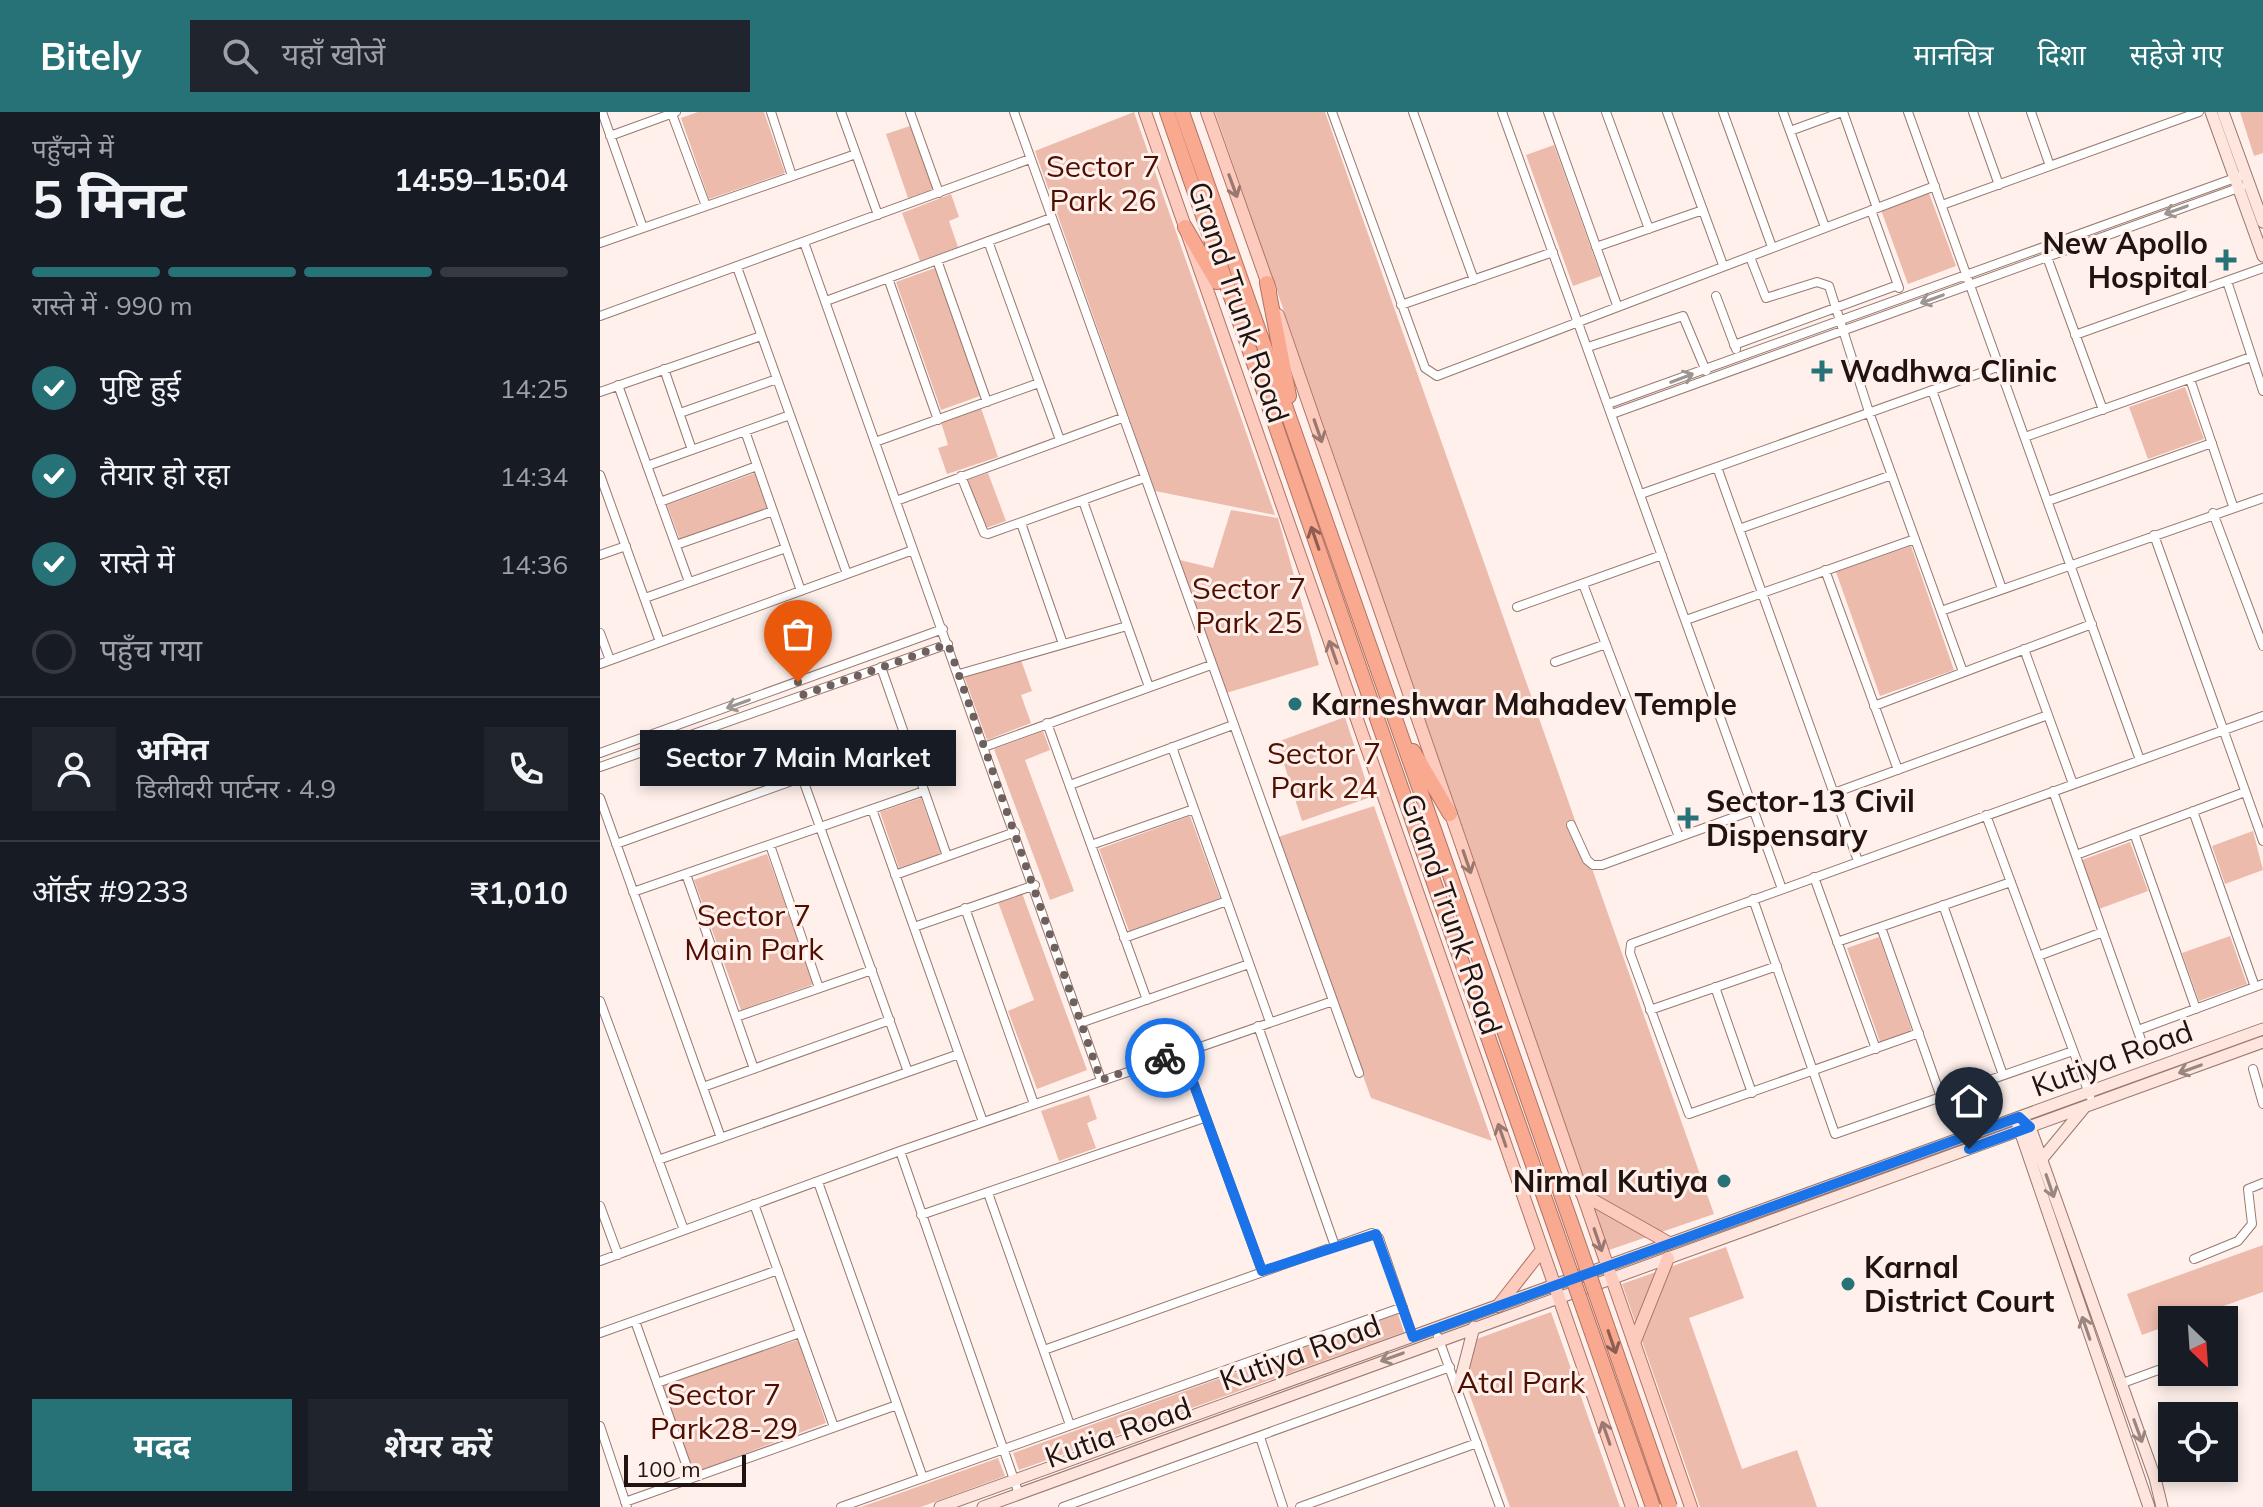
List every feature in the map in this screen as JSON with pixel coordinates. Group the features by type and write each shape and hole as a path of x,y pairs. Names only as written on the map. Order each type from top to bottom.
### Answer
{"highway":[{"path":"1167,112 1653,1507"},
{"path":"1182,112 1290,421"},
{"path":"1185,227 1209,263 1249,347"},
{"path":"1267,283 1290,401 1290,421"},
{"name":"Grand Trunk Road","path":"1290,421 1397,723"},
{"path":"1397,723 1450,814"},
{"path":"1397,723 1670,1507"}],"main road":[{"name":"Grand Trunk Road","path":"1145,112 1632,1507"},
{"name":"Grand Trunk Road","path":"1207,112 1691,1507"},
{"path":"1582,1194 1669,1243"},
{"path":"1506,1307 1542,1250"},
{"path":"1634,1343 1668,1258"}],"street":[{"path":"602,112 643,228"},
{"path":"771,112 792,176"},
{"path":"841,112 878,215"},
{"path":"910,112 939,193"},
{"path":"1014,112 1359,1073"},
{"path":"1332,112 1425,368 1437,376 1935,186"},
{"path":"1413,112 1474,280"},
{"path":"1502,112 1782,889"},
{"path":"1548,112 1617,305"},
{"path":"1606,112 1649,229"},
{"path":"1723,112 1772,247"},
{"path":"1783,112 1825,227"},
{"path":"1790,131 1843,112 1903,298"},
{"path":"1908,112 2140,760"},
{"path":"1973,112 1999,185"},
{"path":"2168,112 2172,122"},
{"path":"1942,205 2199,112"},
{"path":"2211,112 2263,222"},
{"path":"2223,112 2246,185 2263,256"},
{"path":"610,136 675,113 706,206"},
{"path":"1669,113 1723,265"},
{"path":"2035,113 2050,166"},
{"path":"600,243 856,154"},
{"path":"600,315 1030,159"},
{"path":"1610,409 1709,379 1844,332 2246,185"},
{"path":"1610,409 1705,369 1967,274 2246,185"},
{"path":"1596,247 1703,210"},
{"path":"826,301 1051,218"},
{"path":"988,241 1060,440"},
{"path":"804,242 1035,885 1101,1080"},
{"path":"1401,305 1553,252"},
{"path":"1750,257 1766,298 1824,283 1838,309 1869,412 1963,672"},
{"path":"2047,257 2103,410"},
{"path":"937,260 987,402"},
{"path":"737,267 847,574"},
{"path":"2075,335 2263,268"},
{"path":"888,278 938,420"},
{"path":"2227,281 2263,391"},
{"path":"1734,345 1898,285"},
{"path":"1716,296 1739,357"},
{"path":"1588,347 1683,316 1709,379"},
{"path":"600,392 761,336"},
{"path":"2025,437 2251,357"},
{"path":"1641,494 2000,366"},
{"path":"664,369 692,450"},
{"path":"680,413 777,379"},
{"path":"2190,379 2233,506"},
{"path":"875,442 1039,383"},
{"path":"618,385 689,582"},
{"path":"1932,390 2002,589"},
{"path":"647,466 790,415"},
{"path":"896,501 1122,418"},
{"path":"745,431 801,591"},
{"path":"2048,501 2212,443"},
{"path":"660,502 757,466"},
{"path":"1717,467 1858,861"},
{"path":"600,475 604,497 626,546 660,642"},
{"path":"1739,529 1892,475"},
{"path":"961,476 986,534 1144,478"},
{"path":"1941,611 2213,513 2263,498"},
{"path":"1083,501 1149,687"},
{"path":"676,545 773,511"},
{"path":"2213,513 2262,641"},
{"path":"1021,523 1063,644"},
{"path":"2154,535 2263,841"},
{"path":"1686,620 1915,539"},
{"path":"600,555 626,546"},
{"path":"645,598 786,548"},
{"path":"600,633 605,662 913,550"},
{"path":"1517,607 1662,555"},
{"path":"1825,570 1898,770"},
{"path":"1583,584 1679,837"},
{"path":"1874,706 2092,624"},
{"path":"959,674 1127,626"},
{"path":"600,753 943,629"},
{"path":"600,767 948,644"},
{"path":"1555,662 1606,644"},
{"path":"2024,649 2073,784"},
{"path":"984,747 1211,665"},
{"path":"881,667 947,856"},
{"path":"798,682 803,695"},
{"path":"1834,793 2048,715"},
{"path":"1919,1033 1689,1114 1630,953 1631,944 2263,716"},
{"path":"686,722 690,735"},
{"path":"1047,723 1147,1000"},
{"path":"1070,785 1233,725"},
{"path":"616,844 906,740"},
{"path":"1172,747 1270,1022"},
{"path":"802,777 908,1072"},
{"path":"633,892 924,791"},
{"path":"2053,791 2146,1054"},
{"path":"2076,855 2245,792"},
{"path":"600,798 721,1138"},
{"path":"872,809 983,1122"},
{"path":"1091,845 1194,809"},
{"path":"1571,825 1587,860 1593,865 1754,810"},
{"path":"2138,1030 2259,985 2193,811"},
{"path":"1986,815 2088,1092 2089,1105 2041,1160"},
{"path":"895,875 1015,832"},
{"path":"2134,833 2196,1009"},
{"path":"770,845 819,988"},
{"path":"686,874 754,1069"},
{"path":"1814,877 1876,1049"},
{"path":"1837,942 2011,882"},
{"path":"914,927 1035,885"},
{"path":"1753,899 1835,1134 2073,1051"},
{"path":"1124,938 1227,901"},
{"path":"1943,905 2003,1075"},
{"path":"965,908 1034,1104"},
{"path":"1881,927 1941,1097"},
{"path":"2038,956 2103,932"},
{"path":"1083,1022 1249,964"},
{"path":"1650,1010 1777,966"},
{"path":"736,1017 872,970"},
{"path":"1715,987 1752,1093"},
{"path":"600,1001 604,1023 684,1230"},
{"path":"600,1261 900,1151 1333,1001"},
{"path":"703,1087 890,1020"},
{"path":"1258,1026 1335,1246"},
{"name":"Kutiya Road","path":"1609,1272 1639,1254 2263,1029"},
{"name":"Kutia Road","path":"983,1507 1438,1334 1474,1327 1506,1307 1609,1272 1643,1267 2263,1042"},
{"path":"1182,1052 1262,1271"},
{"path":"658,1160 959,1054"},
{"path":"2253,1069 2263,1104"},
{"path":"2019,1117 2030,1127 2155,1478 2162,1507"},
{"path":"2019,1117 2017,1131 2149,1507"},
{"path":"921,1215 1204,1118"},
{"path":"900,1151 1019,1494"},
{"path":"818,1182 923,1478"},
{"path":"2194,1259 2242,1238 2252,1224 2248,1189 2263,1183"},
{"path":"988,1193 1070,1425"},
{"path":"754,1204 834,1427"},
{"path":"600,1206 618,1255"},
{"path":"1723,1224 1727,1236"},
{"path":"2051,1228 2063,1224"},
{"path":"1044,1350 1262,1271 1376,1234 1413,1337"},
{"path":"1639,1254 1643,1267"},
{"path":"600,1333 778,1270"},
{"path":"841,1507 1403,1307"},
{"name":"Kutiya Road","path":"940,1507 972,1502 1014,1480 1413,1337 1438,1334 1506,1307"},
{"path":"635,1321 691,1478"},
{"path":"1458,1389 1474,1327"},
{"path":"657,1383 800,1333"},
{"path":"1438,1334 1497,1506"},
{"path":"1066,1506 1450,1367"},
{"path":"2120,1384 2158,1370"},
{"path":"600,1426 626,1504 897,1405"},
{"path":"1260,1437 1283,1507"},
{"path":"1300,1507 1477,1443"}],"green space":[{"path":"698,112 764,112 785,173 709,199 681,118"},
{"name":"Sector 7 Park 26","path":"1134,112 1275,515 1155,491 1035,151"},
{"path":"1215,112 1325,112 1714,1214 1609,1250"},
{"path":"2240,112 2263,112 2263,153 2254,156"},
{"path":"910,126 933,189 908,198 886,134"},
{"path":"1554,145 1601,276 1573,286 1526,155"},
{"path":"1929,193 1956,266 1908,284 1881,210"},
{"path":"951,194 959,217 949,221 958,247 920,261 902,213"},
{"path":"935,268 980,396 941,410 896,282"},
{"path":"2185,387 2204,439 2148,459 2129,407"},
{"path":"981,408 998,457 947,474 938,448 948,445 941,422"},
{"path":"755,473 767,508 680,540 667,505"},
{"path":"988,473 1006,521 983,529 965,481"},
{"name":"Sector 7 Park 25","path":"1231,510 1278,518 1319,665 1226,693 1176,559 1213,568"},
{"path":"1911,546 1954,670 1880,696 1836,572"},
{"path":"1021,660 1032,691 1021,695 1031,723 987,740 964,676"},
{"name":"Sector 7 Park 24","path":"1345,717 1371,797 1302,821 1277,742"},
{"path":"1043,731 1050,750 1025,760 1074,891 1050,900 994,749"},
{"path":"921,798 941,854 899,868 880,812"},
{"path":"1374,806 1492,1141 1371,1098 1278,837"},
{"path":"1190,816 1220,898 1129,931 1099,849"},
{"path":"2253,831 2263,870 2225,884 2212,846"},
{"path":"2130,842 2148,891 2099,909 2082,860"},
{"name":"Sector 7 Main Park","path":"767,854 814,984 741,1010 694,880"},
{"path":"1022,893 1087,1070 1037,1089 1008,1011 1034,1000 998,902"},
{"path":"2230,936 2247,984 2199,1001 2182,953"},
{"path":"1879,937 1912,1031 1880,1042 1847,948"},
{"path":"1089,1095 1097,1119 1087,1123 1096,1148 1059,1161 1041,1111"},
{"path":"2263,1245 2263,1292 2224,1306 2158,1306 2158,1329 2142,1335 2127,1294"},
{"path":"1726,1247 1744,1298 1689,1318 1742,1469 1797,1450 1817,1507 1700,1507 1622,1284"},
{"name":"Atal Park","path":"1551,1312 1620,1507 1510,1507 1464,1379 1474,1340"},
{"path":"1398,1314 1404,1332 1019,1470 1013,1453"},
{"name":"Sector 7 Park28-29","path":"798,1340 826,1423 688,1475 657,1383"},
{"path":"998,1458 1005,1476 921,1507 861,1507"}],"way so far":[{"path":"798,682 803,695 948,644 1101,1080 1165,1058"}],"place":[{"name":"New Apollo Hospital","path":"2226,260"},
{"name":"Wadhwa Clinic","path":"1822,371"},
{"name":"Sector 7 Main Market","path":"798,682"},
{"name":"Karneshwar Mahadev Temple","path":"1295,704"},
{"name":"Sector-13 Civil Dispensary","path":"1688,818"},
{"name":"Nirmal Kutiya","path":"1724,1181"},
{"name":"Karnal District Court","path":"1848,1284"}],"route":[{"path":"1165,1058 1182,1052 1262,1271 1376,1234 1413,1337 2019,1117 2030,1127 1969,1149"}]}
